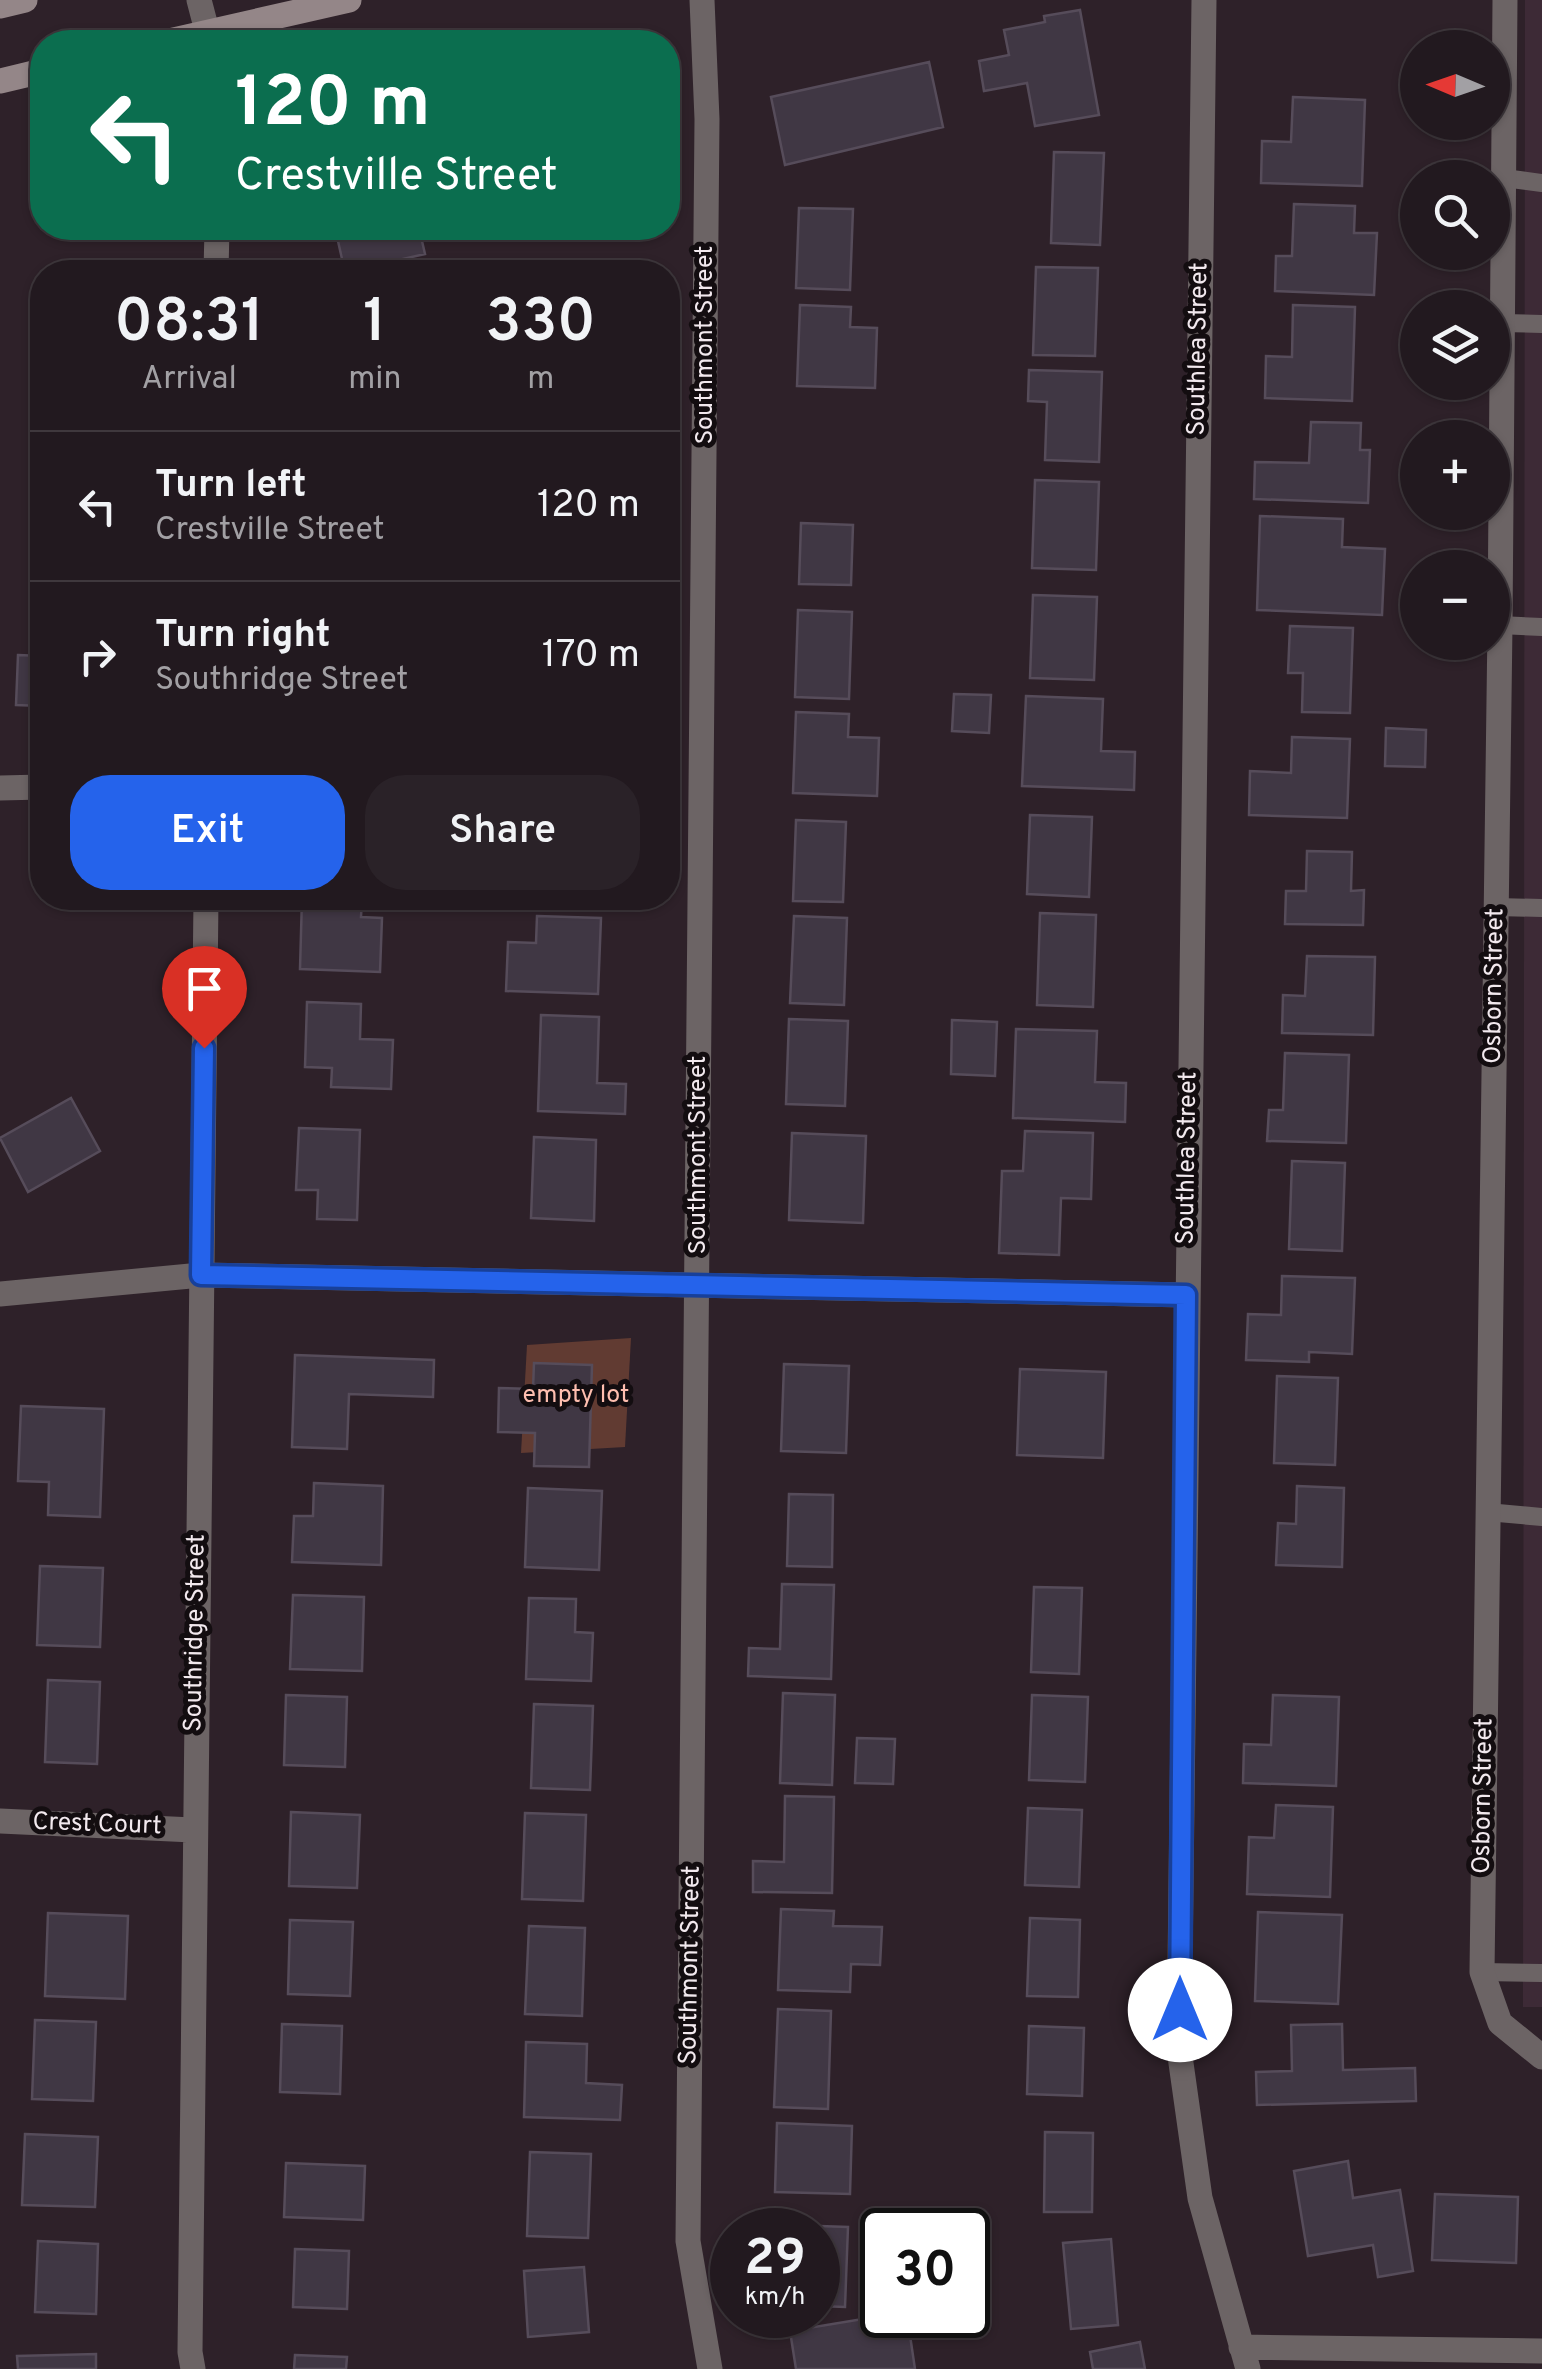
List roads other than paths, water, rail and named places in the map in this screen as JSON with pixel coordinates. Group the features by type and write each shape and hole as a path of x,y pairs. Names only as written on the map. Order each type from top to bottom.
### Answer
{"main road":[{"path":"0,6 25,0"},
{"path":"235,30 349,0"},
{"path":"0,81 30,74"}],"street":[{"path":"198,0 207,30"},
{"name":"Southmont Street","path":"702,0 708,120 688,2241 710,2369"},
{"name":"Southlea Street","path":"1204,0 1180,2050 1200,2198 1245,2358"},
{"name":"Osborn Street","path":"1504,160 1505,0"},
{"name":"Osborn Street","path":"1501,550 1502,400"},
{"name":"Osborn Street","path":"1482,1972 1500,660"},
{"path":"0,788 30,787"},
{"name":"Southridge Street","path":"192,2369 194,1830 206,910"},
{"path":"0,1294 201,1275 1186,1295"},
{"name":"Crest Court","path":"0,1822 194,1830"},
{"path":"1482,1972 1500,2023 1542,2057"},
{"path":"1245,2358 1542,2352"}],"lane":[{"path":"1510,179 1542,183"},
{"path":"1510,323 1542,324"},
{"path":"1510,626 1542,627"},
{"path":"1496,907 1542,908"},
{"path":"1487,1512 1542,1517"},
{"path":"1482,1972 1542,1972"}],"park label":[{"name":"empty lot","path":"576,1396"}]}
